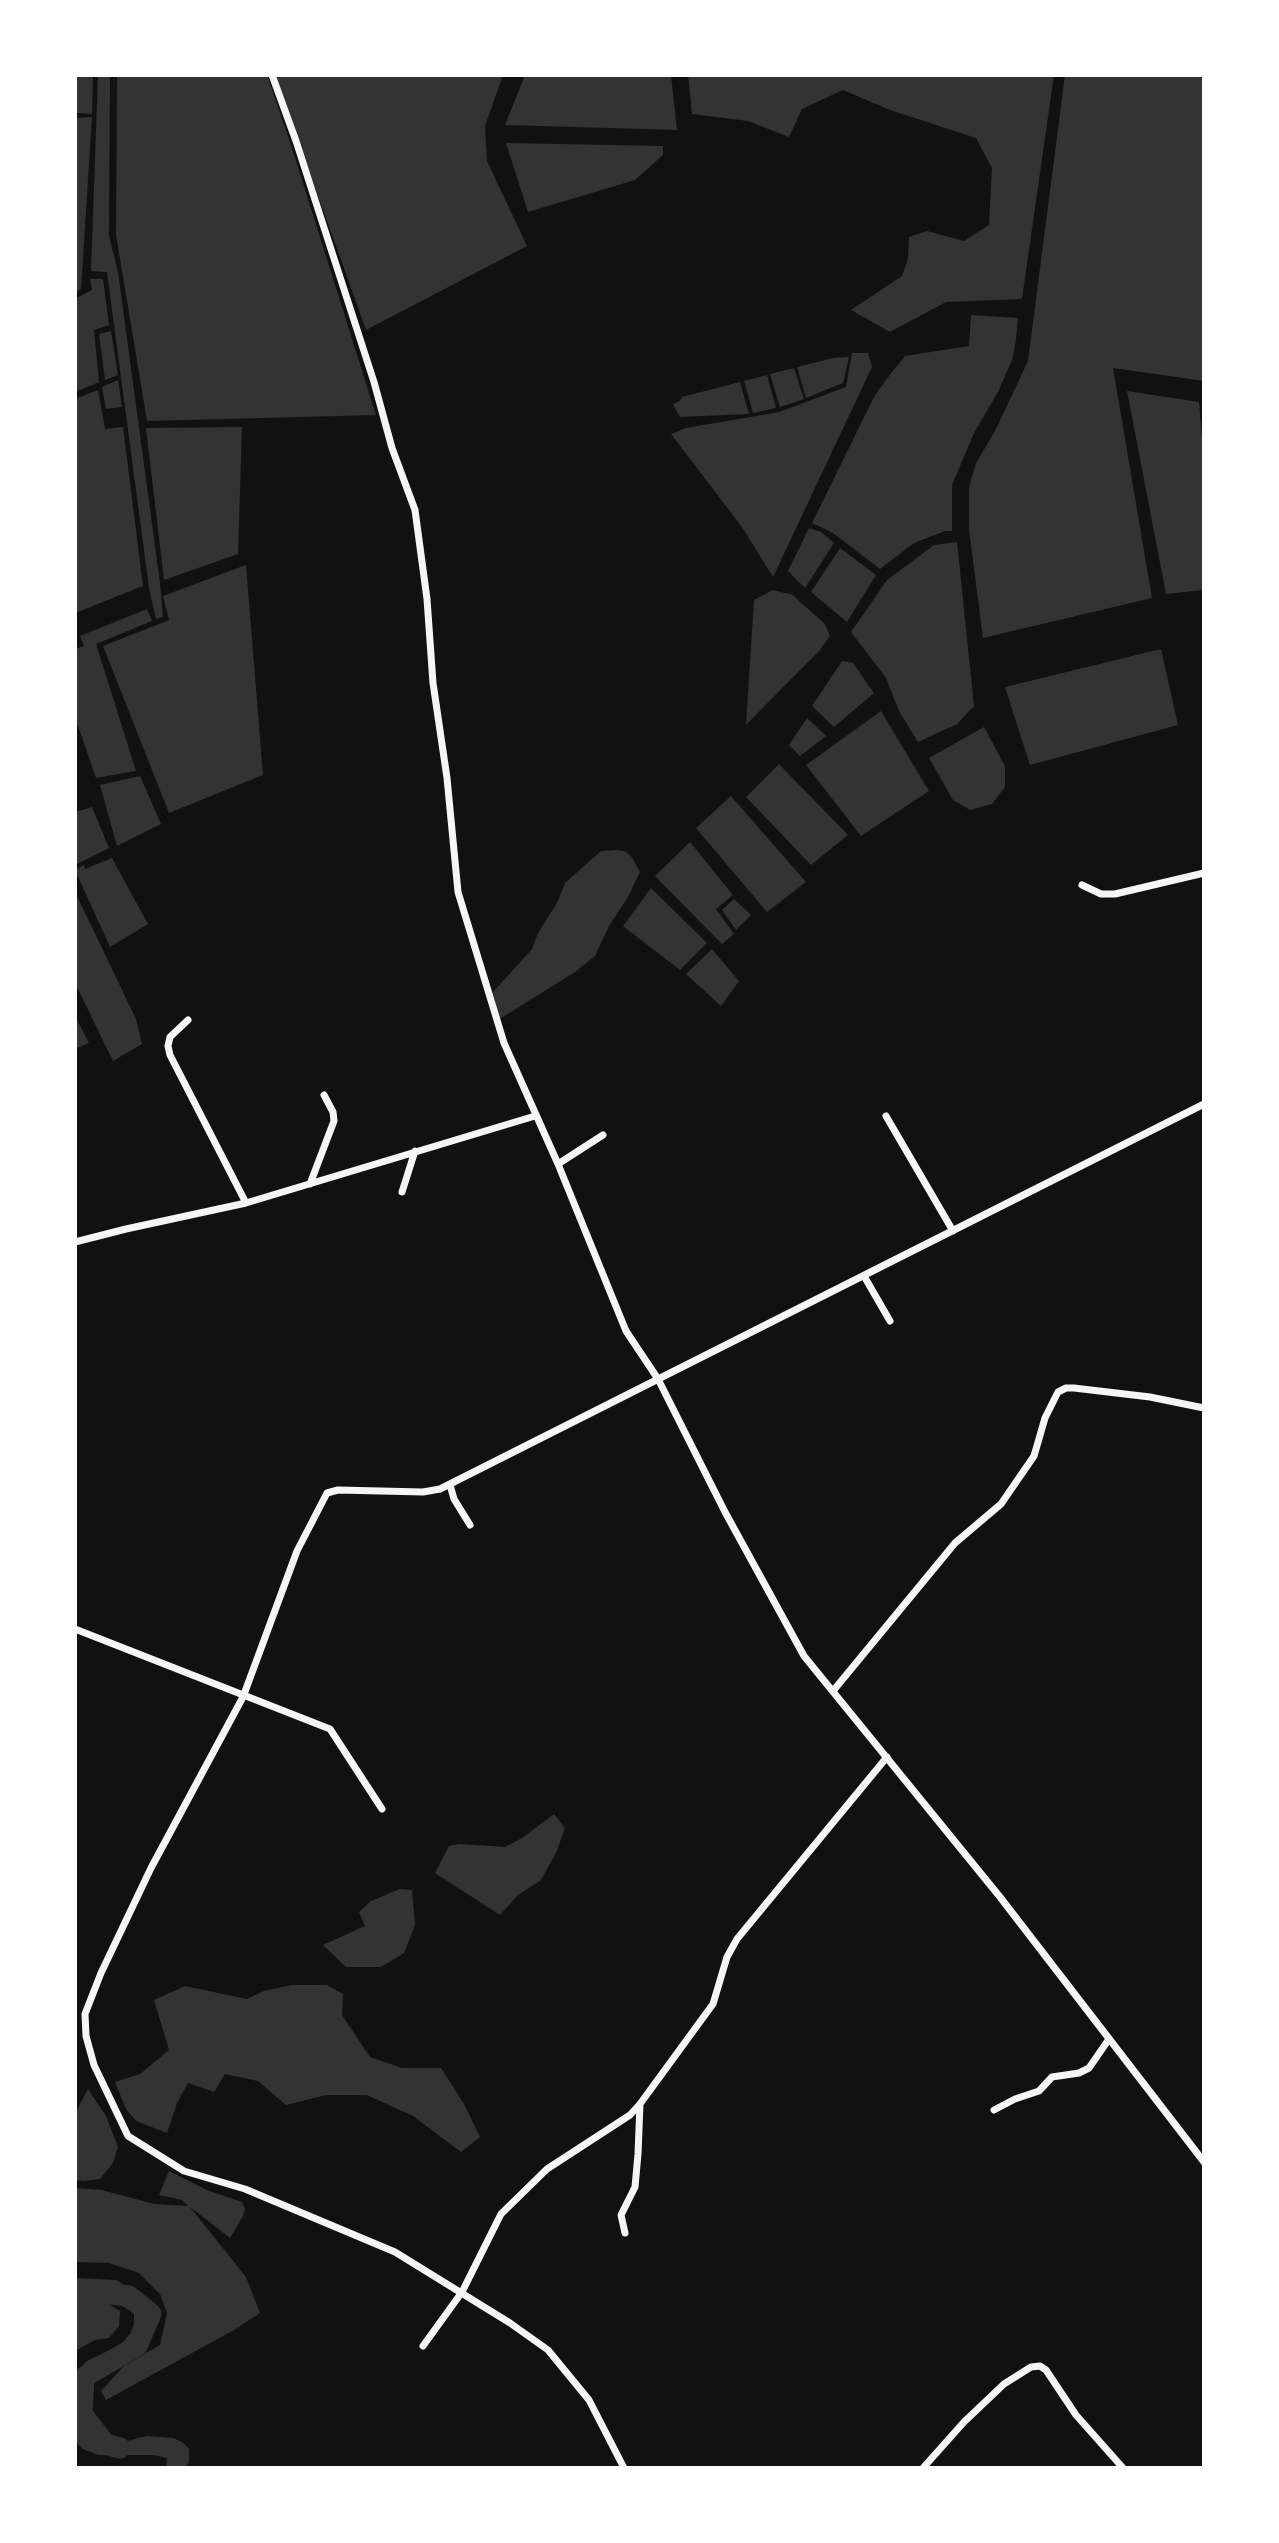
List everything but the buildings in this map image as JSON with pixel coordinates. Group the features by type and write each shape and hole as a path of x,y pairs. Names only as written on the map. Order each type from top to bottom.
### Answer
{"street":[{"path":"272,75 374,383 392,448 415,510 458,892 500,1032 558,1164 626,1331 658,1379 725,1512 804,1656 887,1756 1204,2162"},
{"path":"1082,885 1101,894 1115,894 1204,873"},
{"path":"188,1020 170,1037 170,1055 246,1203"},
{"path":"310,1184 334,1121 333,1112 324,1095"},
{"path":"624,2468 589,2400 548,2350 462,2292 395,2252 245,2189 184,2171 128,2136 94,2065 86,2036 85,2014 101,1973 151,1868 243,1697 297,1550 327,1493 338,1490 423,1492 450,1485 1204,1104"},
{"path":"75,1242 126,1228 246,1203 535,1116"},
{"path":"886,1116 953,1231"},
{"path":"558,1164 603,1135"},
{"path":"402,1192 415,1151"},
{"path":"863,1276 890,1321"},
{"path":"833,1691 955,1543 1001,1504 1034,1456 1045,1418 1058,1392 1074,1388 1150,1397 1204,1408"},
{"path":"450,1485 454,1499 470,1525"},
{"path":"75,1629 333,1731 382,1808"},
{"path":"424,2346 462,2292 501,2214 547,2169 630,2115 640,2104 713,2004 727,1956 737,1938 887,1756"},
{"path":"994,2110 1039,2091 1052,2077 1079,2073 1088,2068 1110,2039"},
{"path":"625,2233 621,2215 635,2187 640,2104"},
{"path":"923,2468 1004,2384 1031,2367 1040,2366 1046,2370 1076,2415 1123,2468"}],"shaded area":[{"path":"75,75 93,75 92,114 75,113"},
{"path":"98,75 110,75 109,236 118,272 160,583 163,617 156,619 149,588 107,272 91,271"},
{"path":"117,75 267,75 376,415 147,421 116,235"},
{"path":"275,75 503,75 485,126 487,161 527,246 366,330"},
{"path":"525,75 671,75 677,130 505,125"},
{"path":"688,75 1054,75 1022,299 946,302 890,332 851,310 902,276 908,259 909,237 927,231 964,241 989,225 992,168 976,138 890,110 843,90 802,109 789,137 748,121 692,114"},
{"path":"1065,75 1204,75 1204,381 1113,368 1152,598 983,638 969,530 969,487 976,463 995,431 1028,361"},
{"path":"92,117 81,289 75,292 75,118"},
{"path":"506,143 663,146 663,155 635,180 528,212"},
{"path":"90,279 103,279 109,325 94,330 99,382 75,392 75,299 92,290"},
{"path":"971,315 1018,318 1012,360 998,392 974,433 952,485 952,531 945,531 914,543 880,569 833,533 812,523 875,395 892,372 905,356 969,346"},
{"path":"111,331 118,375 105,380 99,334"},
{"path":"852,353 868,353 872,367 773,577 742,527 671,434 686,428 779,412 846,387"},
{"path":"849,357 843,383 806,398 797,367"},
{"path":"794,368 804,399 780,407 770,374"},
{"path":"767,375 776,408 753,413 744,381"},
{"path":"118,380 122,407 106,409 102,387"},
{"path":"740,382 749,414 680,417 673,404 682,397"},
{"path":"98,390 105,429 123,427 143,586 75,613 75,399"},
{"path":"1127,391 1199,402 1204,461 1204,590 1166,594"},
{"path":"242,427 238,554 164,580 146,428"},
{"path":"809,528 821,532 834,543 805,588 788,571"},
{"path":"957,542 974,706 957,724 918,742 899,711 886,678 851,632 887,580 934,545"},
{"path":"840,548 876,575 847,622 811,592"},
{"path":"246,565 263,775 169,813 103,646 169,620 163,596"},
{"path":"773,590 793,595 825,624 830,636 819,651 746,725 754,600"},
{"path":"147,609 152,621 96,644 136,771 96,778 75,717 75,649 84,646 80,636"},
{"path":"1161,649 1178,725 1030,765 1005,687"},
{"path":"842,661 853,663 874,693 834,727 812,706"},
{"path":"881,711 929,791 861,836 806,765"},
{"path":"807,718 826,736 800,756 789,745"},
{"path":"984,727 1005,766 1005,787 992,804 970,810 953,800 929,758"},
{"path":"779,764 848,835 811,865 746,797"},
{"path":"140,776 161,824 117,846 100,785"},
{"path":"731,796 806,882 767,912 696,828"},
{"path":"92,807 109,848 75,865 75,812"},
{"path":"690,842 733,895 716,909 734,934 722,944 655,876"},
{"path":"601,851 624,851 631,856 640,872 595,956 575,972 498,1020 493,992 532,949 565,883"},
{"path":"112,858 148,924 110,947 75,870 84,865 85,869"},
{"path":"651,888 707,943 680,970 623,926"},
{"path":"75,892 136,1019 142,1044 113,1061 75,983"},
{"path":"734,899 751,915 736,930 722,910"},
{"path":"712,949 739,981 721,1006 686,974"},
{"path":"75,1016 89,1043 75,1049"},
{"path":"554,1814 565,1828 556,1853 541,1880 518,1895 500,1915 435,1873 449,1846 459,1844 505,1847"},
{"path":"400,1889 412,1890 415,1925 404,1953 381,1967 346,1967 323,1945 365,1926 359,1912 371,1901"},
{"path":"291,1985 327,1985 343,1994 342,2015 370,2057 402,2068 441,2068 464,2104 480,2137 461,2152 413,2116 367,2095 326,2095 286,2105 258,2081 225,2074 214,2092 188,2083 177,2103 167,2133 136,2121 126,2109 115,2082 140,2074 169,2050 154,2000 185,1986 247,1999 264,1991"},
{"path":"88,2089 106,2116 118,2147 113,2163 100,2179 83,2181 75,2180 75,2114"},
{"path":"169,2171 207,2190 242,2202 245,2209 243,2216 230,2238 190,2207 246,2277 260,2313 106,2400 101,2391 124,2366 160,2345 167,2313 160,2294 139,2273 109,2263 75,2262 75,2188 102,2190 154,2204 188,2206 182,2200 159,2195"},
{"path":"75,2278 116,2280 136,2292 146,2303 140,2332 132,2346 92,2368 80,2383 78,2415 84,2433 123,2442 147,2436 173,2438 189,2449 189,2462 185,2468 166,2468 167,2458 154,2455 98,2455 83,2449 75,2441 75,2373 87,2361 120,2345 130,2334 134,2313 114,2301 75,2294"},
{"path":"75,2299 107,2303 120,2311 119,2326 109,2338 95,2340 75,2351"}],"waterway":[{"path":"75,2290 129,2296 151,2314 137,2346 84,2377 82,2414 105,2444 120,2448"}]}
